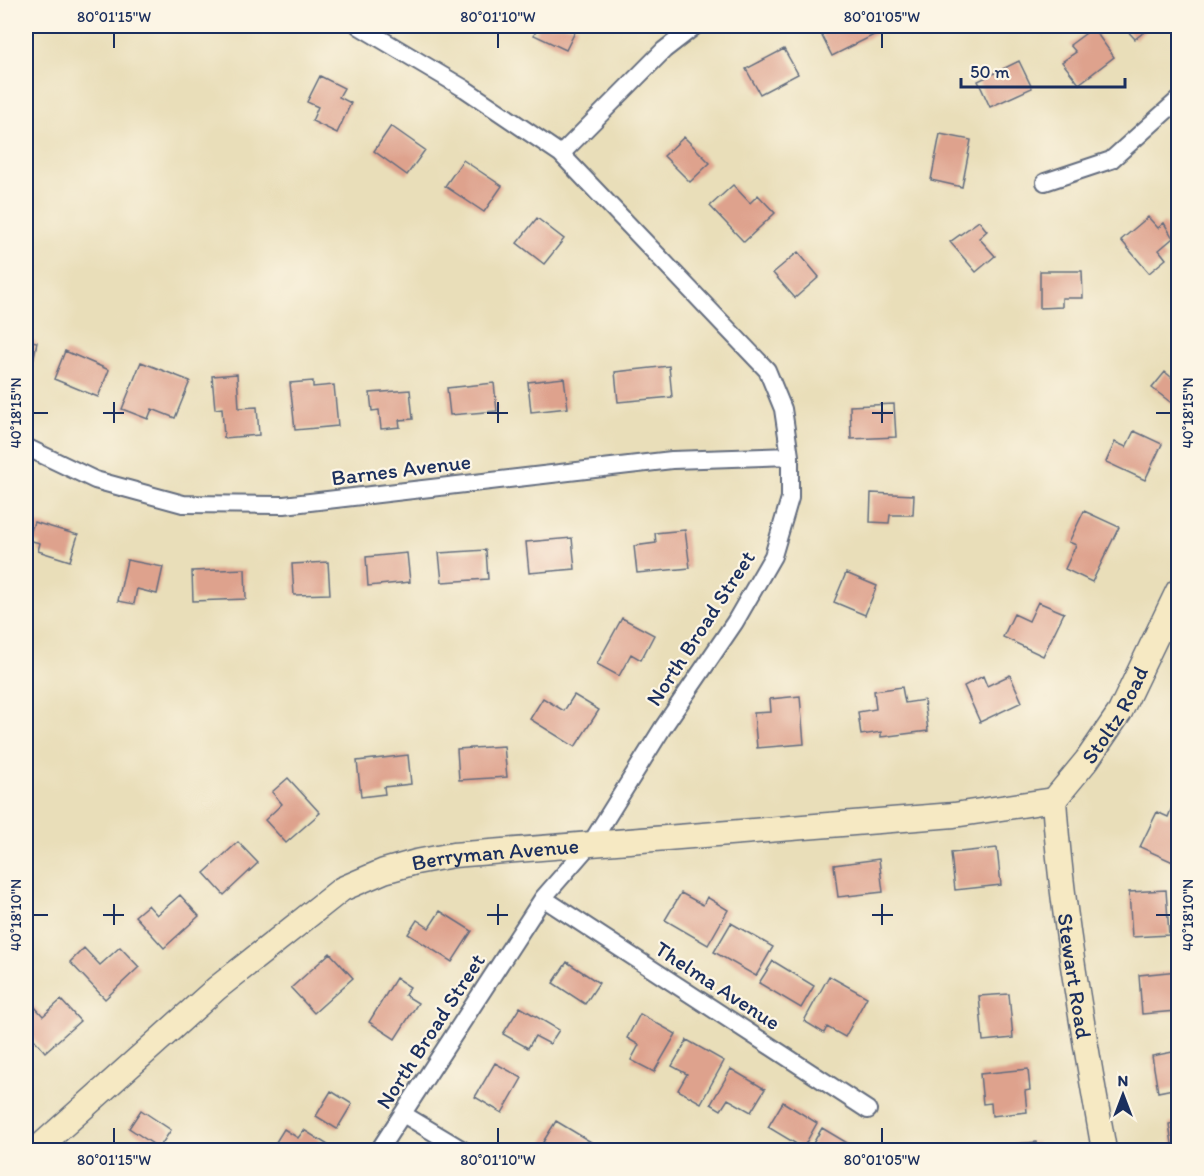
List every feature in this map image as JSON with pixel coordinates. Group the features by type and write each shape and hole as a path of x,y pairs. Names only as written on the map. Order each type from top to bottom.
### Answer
{"street":[{"name":"North Broad Street","path":"358,26 465,89 561,154 767,370 783,409 790,456 790,498 773,556 735,622 662,729 591,843 543,898 379,1150"},
{"path":"561,154 664,50 695,26"},
{"path":"1045,182 1111,160 1179,100"},
{"name":"Barnes Avenue","path":"26,447 94,480 183,504 284,505 672,460 790,456"},
{"name":"Stoltz Road","path":"1054,800 1087,760 1120,712 1179,591"},
{"name":"Berryman Avenue","path":"36,1150 218,988 342,889 384,871 453,855 954,815 1054,800"},
{"name":"Stewart Road","path":"1054,800 1071,958 1104,1150"},
{"name":"Thelma Avenue","path":"543,898 868,1110"},
{"path":"403,1114 463,1150"}],"building":[{"path":"539,26 578,26 566,50 534,35"},
{"path":"833,26 871,26 876,34 832,56 820,32"},
{"path":"1123,26 1152,26 1135,39"},
{"path":"1093,28 1114,57 1079,84 1062,62 1076,52 1070,45"},
{"path":"784,49 798,74 760,94 746,69"},
{"path":"1019,61 1032,88 990,107 978,81"},
{"path":"320,76 344,88 339,97 351,103 337,133 312,121 318,107 307,102"},
{"path":"391,126 425,150 407,175 374,151"},
{"path":"940,134 971,140 962,187 931,180"},
{"path":"684,137 710,163 690,182 664,156"},
{"path":"463,160 502,186 484,212 445,186"},
{"path":"733,185 750,203 758,195 775,213 744,242 710,206"},
{"path":"1148,217 1158,228 1164,223 1173,238 1159,250 1166,259 1149,273 1121,240"},
{"path":"537,218 564,239 544,264 517,243"},
{"path":"979,221 987,231 979,238 995,256 976,272 950,242"},
{"path":"798,252 819,277 795,298 773,273"},
{"path":"1040,271 1082,271 1083,298 1062,298 1062,307 1040,308"},
{"path":"26,340 37,342 31,371 26,370"},
{"path":"65,351 109,370 98,397 54,379"},
{"path":"141,362 190,381 175,418 152,409 148,419 122,409"},
{"path":"669,366 672,397 618,402 615,372"},
{"path":"1165,372 1176,381 1178,379 1178,408 1152,388"},
{"path":"237,374 239,408 257,407 259,435 224,438 222,408 215,409 212,376"},
{"path":"564,378 568,408 531,412 528,382"},
{"path":"313,381 313,387 334,385 338,426 295,430 290,383"},
{"path":"494,383 497,411 450,415 447,388"},
{"path":"410,390 413,419 399,420 400,427 381,429 379,410 372,411 370,393"},
{"path":"894,404 896,437 851,439 850,406"},
{"path":"1134,431 1162,444 1145,480 1106,462 1115,442 1126,447"},
{"path":"871,493 914,495 913,515 890,515 889,523 870,522"},
{"path":"1084,511 1119,527 1092,582 1065,569 1076,545 1069,542"},
{"path":"34,522 78,535 70,561 38,551 40,543 28,540"},
{"path":"685,530 690,568 637,573 634,546 656,543 655,533"},
{"path":"572,538 575,569 529,573 526,542"},
{"path":"486,550 488,579 442,582 439,553"},
{"path":"407,553 410,582 368,586 366,557"},
{"path":"127,560 163,567 157,594 137,589 134,604 118,601"},
{"path":"328,562 330,594 294,595 292,564"},
{"path":"245,569 246,599 193,601 192,571"},
{"path":"846,573 877,586 865,615 834,602"},
{"path":"1038,602 1064,613 1043,656 1003,637 1014,614 1029,621"},
{"path":"622,618 654,635 641,660 631,654 619,676 597,664"},
{"path":"1010,675 1022,702 980,722 964,686 983,676 987,686"},
{"path":"902,687 905,703 924,700 928,731 881,737 881,732 861,735 858,712 876,709 874,691"},
{"path":"574,695 599,710 575,747 530,719 543,698 564,711"},
{"path":"800,696 804,744 757,748 754,713 771,712 770,699"},
{"path":"504,746 507,777 459,780 457,749"},
{"path":"408,755 411,784 384,787 385,794 361,797 357,761"},
{"path":"288,778 320,813 286,843 265,820 282,804 272,792"},
{"path":"1175,800 1178,802 1178,856 1175,863 1140,847 1157,812 1168,817"},
{"path":"238,842 258,863 224,895 204,873"},
{"path":"997,848 1001,885 955,890 951,853"},
{"path":"879,859 883,892 838,897 834,865"},
{"path":"1166,890 1169,935 1132,937 1129,892"},
{"path":"681,893 703,905 707,897 728,910 708,945 665,920"},
{"path":"180,895 199,916 164,948 135,916 148,905 157,915"},
{"path":"440,911 472,931 452,962 408,934 417,920 429,928"},
{"path":"731,923 773,947 756,976 714,952"},
{"path":"120,947 139,967 105,999 70,962 84,948 100,965"},
{"path":"330,953 353,978 314,1013 291,988"},
{"path":"773,961 814,986 801,1008 759,983"},
{"path":"567,962 599,983 585,1004 553,983"},
{"path":"1178,971 1176,1011 1142,1014 1139,975"},
{"path":"829,976 867,997 845,1037 827,1027 824,1033 804,1021"},
{"path":"396,978 410,987 405,995 418,1003 395,1039 369,1022"},
{"path":"1009,994 1013,1038 983,1041 979,996"},
{"path":"61,1000 80,1021 45,1052 26,1030 26,1013 34,1006 43,1016"},
{"path":"520,1007 559,1030 550,1044 535,1036 528,1048 503,1034"},
{"path":"640,1014 676,1034 654,1072 631,1060 639,1045 627,1038"},
{"path":"687,1040 724,1061 701,1103 678,1090 687,1074 672,1066"},
{"path":"1178,1051 1178,1088 1158,1092 1152,1056"},
{"path":"495,1063 522,1078 502,1113 475,1097"},
{"path":"731,1069 765,1089 751,1112 728,1099 721,1110 711,1104"},
{"path":"1028,1069 1030,1090 1025,1091 1027,1112 992,1116 991,1103 983,1104 980,1074"},
{"path":"331,1091 352,1104 337,1129 316,1116"},
{"path":"783,1102 817,1123 803,1148 768,1127"},
{"path":"141,1110 171,1130 159,1148 129,1128"},
{"path":"556,1121 596,1145 592,1150 557,1150 543,1142"},
{"path":"1178,1122 1178,1150 1173,1150 1169,1124"},
{"path":"822,1128 859,1150 809,1150"},
{"path":"284,1129 298,1138 304,1130 328,1145 325,1150 271,1150"},
{"path":"1037,1142 1038,1150 1003,1150 1003,1145"}]}
